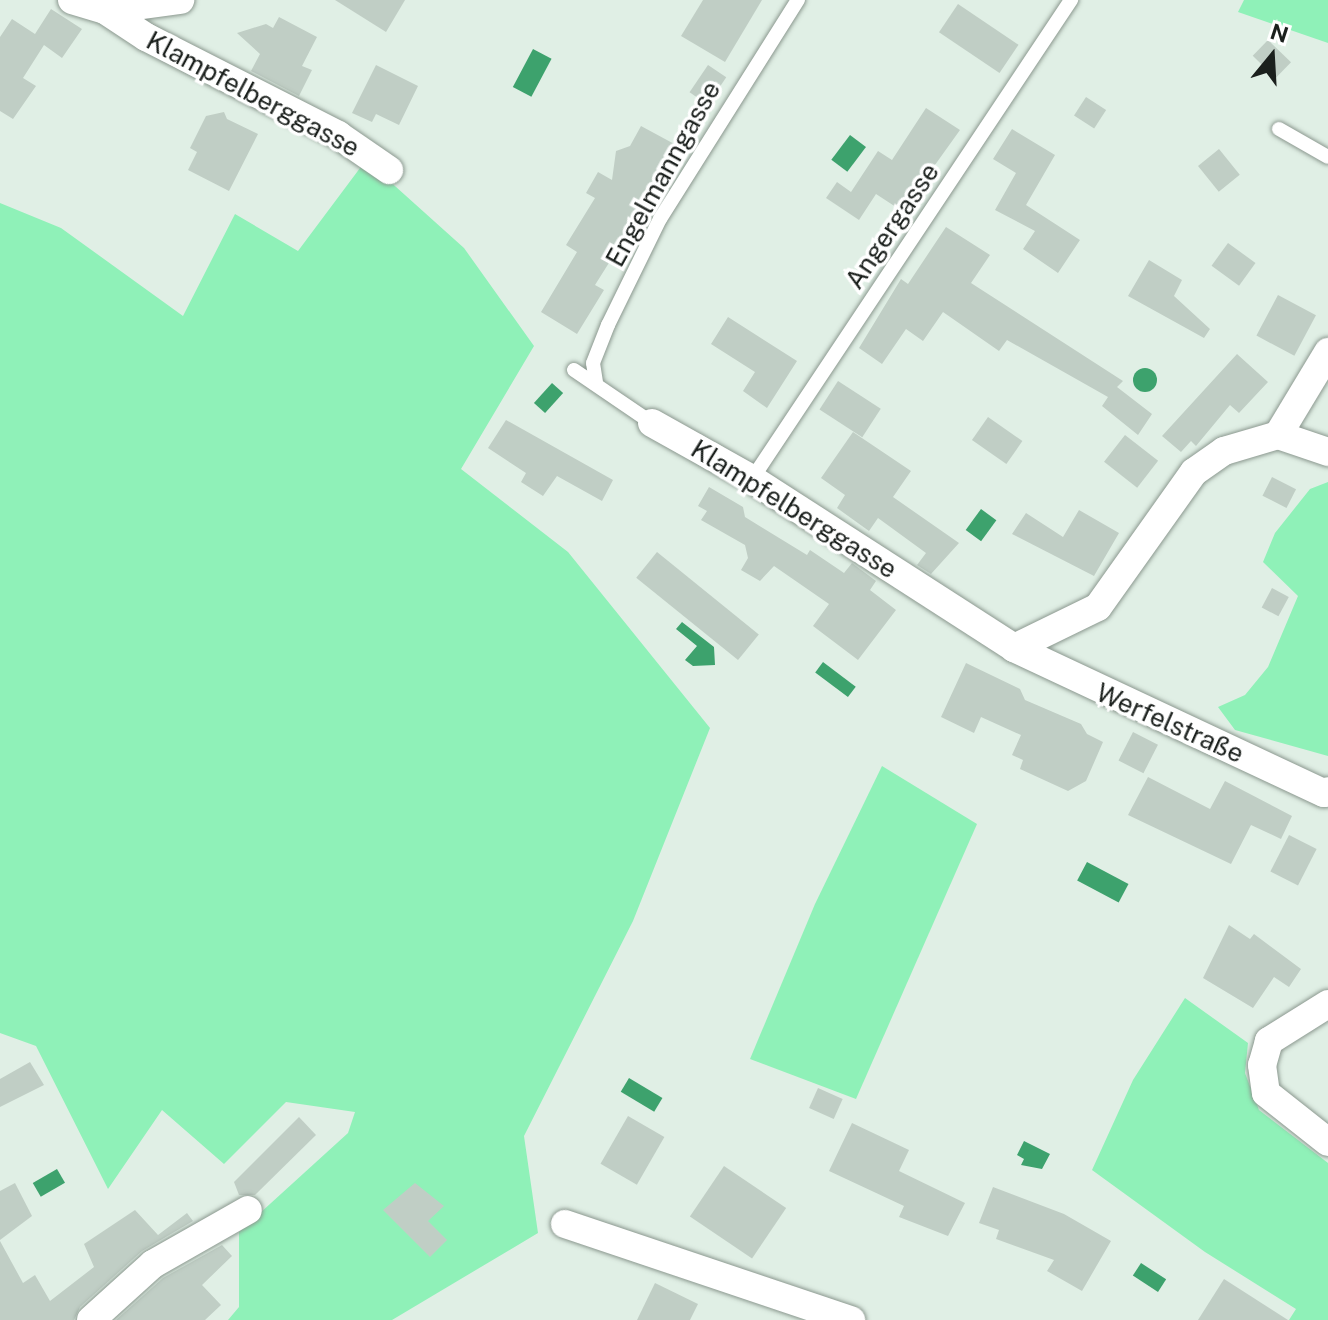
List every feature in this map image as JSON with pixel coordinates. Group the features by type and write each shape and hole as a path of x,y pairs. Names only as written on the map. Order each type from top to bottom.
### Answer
{"street":[{"name":"Klampfelberggasse","path":"72,0 105,10 146,37 338,135 389,170"},
{"path":"105,10 180,0"},
{"path":"1278,435 1328,352"},
{"name":"Klampfelberggasse","path":"652,423 752,479 1014,648"},
{"path":"1014,648 1098,607 1194,472 1224,451 1278,435 1328,452"},
{"name":"Werfelstraße","path":"1014,648 1327,796"},
{"path":"1328,1004 1269,1041 1262,1065 1266,1093 1328,1142"},
{"path":"91,1320 153,1264 248,1210"},
{"path":"565,1224 851,1320"}],"lane":[{"name":"Engelmanngasse","path":"596,382 593,363 608,325 660,219 798,0"},
{"name":"Angergasse","path":"752,479 1071,0"},
{"path":"1279,129 1328,157"},
{"name":"Klampfelberggasse","path":"574,370 596,382 652,423"}],"shaded area":[{"path":"1244,0 1328,0 1328,43 1238,12"},
{"path":"533,49 552,59 531,97 513,87"},
{"path":"850,135 866,147 847,172 831,160"},
{"path":"366,160 464,248 534,346 461,469 568,552 710,728 633,921 524,1136 538,1233 392,1320 228,1320 239,1307 239,1232 348,1133 355,1112 286,1102 224,1164 162,1110 108,1189 36,1046 0,1033 0,203 61,228 183,316 235,214 298,251"},
{"path":"1145,368 1154,371 1157,380 1154,389 1145,392 1136,389 1133,380 1136,371"},
{"path":"552,383 563,393 545,413 534,403"},
{"path":"1328,482 1328,756 1235,730 1218,707 1245,695 1268,667 1298,596 1263,562 1275,533 1310,489"},
{"path":"981,509 996,520 981,541 966,530"},
{"path":"682,622 714,647 715,665 693,666 685,660 697,646 676,629"},
{"path":"823,662 856,687 848,697 815,672"},
{"path":"882,766 977,824 856,1099 750,1059 815,904"},
{"path":"1087,862 1128,884 1119,903 1077,881"},
{"path":"1185,998 1248,1043 1245,1073 1259,1110 1328,1163 1328,1320 1289,1320 1296,1309 1205,1252 1092,1170 1133,1080"},
{"path":"629,1078 662,1098 654,1112 621,1092"},
{"path":"1024,1141 1050,1154 1042,1169 1021,1165 1024,1159 1017,1155"},
{"path":"57,1169 65,1183 41,1197 33,1183"},
{"path":"1141,1263 1166,1279 1158,1292 1133,1276"}],"building":[{"path":"335,0 405,0 386,32"},
{"path":"703,0 762,0 725,62 681,36"},
{"path":"958,4 1019,45 1000,73 939,32"},
{"path":"51,9 82,29 62,58 44,45 23,78 36,86 13,119 0,111 0,37 12,19 35,34"},
{"path":"279,17 317,37 302,66 312,70 299,96 251,71 260,54 237,33 266,24 273,28"},
{"path":"1268,40 1291,62 1276,78 1253,56"},
{"path":"376,65 418,86 399,125 376,114 372,122 352,113"},
{"path":"708,65 726,77 708,105 690,92"},
{"path":"1086,97 1106,110 1094,129 1074,115"},
{"path":"926,108 960,130 902,211 876,194 859,220 826,198 837,182 851,192 878,151 892,160"},
{"path":"224,112 227,119 258,134 229,191 188,170 197,152 190,148 206,116"},
{"path":"641,126 678,146 676,156 635,230 631,228 595,285 604,290 577,334 541,312 577,252 566,245 595,198 586,193 598,172 612,180 616,151 630,146"},
{"path":"1012,129 1055,155 1026,205 1080,240 1058,273 1023,249 1035,231 995,210 1016,173 993,159"},
{"path":"1219,149 1240,175 1219,192 1198,166"},
{"path":"946,227 990,255 971,283 1123,381 1117,387 1152,414 1138,435 1102,406 1108,397 1007,340 999,351 943,312 923,341 906,329 882,364 859,348 901,279 908,284"},
{"path":"1228,243 1256,263 1239,286 1212,266"},
{"path":"1149,260 1182,280 1174,296 1210,329 1204,338 1128,296"},
{"path":"1278,295 1316,315 1294,356 1256,336"},
{"path":"728,317 797,361 767,408 743,391 755,372 711,344"},
{"path":"1237,354 1268,382 1239,413 1230,405 1196,446 1191,441 1181,452 1162,436"},
{"path":"838,381 881,409 862,437 819,410"},
{"path":"988,417 1022,441 1006,464 972,440"},
{"path":"506,420 613,480 602,501 557,476 543,496 521,482 526,473 488,448"},
{"path":"853,432 911,471 893,497 959,543 931,574 917,565 926,553 878,518 869,531 837,508 845,495 821,478"},
{"path":"1125,435 1158,461 1137,488 1104,462"},
{"path":"1272,477 1296,489 1287,508 1262,496"},
{"path":"709,487 743,507 745,517 807,555 810,550 844,573 852,563 876,581 870,590 896,610 858,660 813,626 829,604 774,566 760,581 741,570 748,558 745,545 701,520 707,511 698,506"},
{"path":"1079,510 1119,533 1094,576 1012,534 1026,513 1063,537"},
{"path":"657,552 759,634 738,660 636,578"},
{"path":"1272,588 1289,597 1278,616 1262,607"},
{"path":"966,663 1020,689 1025,700 1081,724 1087,734 1103,742 1086,781 1068,791 1020,769 1023,760 1012,755 1021,735 981,717 974,733 941,717"},
{"path":"1133,732 1158,745 1143,773 1118,761"},
{"path":"1148,777 1210,809 1225,781 1292,816 1281,839 1251,825 1231,864 1128,815"},
{"path":"1289,835 1317,849 1298,886 1270,872"},
{"path":"1229,925 1250,939 1254,934 1301,969 1289,987 1274,977 1253,1008 1203,978"},
{"path":"30,1062 44,1085 0,1107 0,1079"},
{"path":"818,1088 843,1099 834,1119 809,1108"},
{"path":"628,1116 664,1137 637,1185 600,1164"},
{"path":"299,1117 316,1135 255,1195 239,1195 234,1182"},
{"path":"852,1123 909,1150 899,1171 965,1203 948,1236 899,1217 904,1206 829,1171"},
{"path":"724,1166 786,1208 752,1259 690,1217"},
{"path":"15,1183 32,1216 0,1240 0,1191"},
{"path":"415,1183 444,1206 428,1221 447,1240 430,1257 383,1210"},
{"path":"993,1187 1064,1214 1111,1241 1082,1291 1047,1271 1054,1260 996,1239 999,1230 979,1223"},
{"path":"135,1210 158,1235 187,1213 193,1221 142,1251 80,1307 74,1320 0,1320 0,1241 23,1283 35,1275 50,1301 94,1267 84,1244"},
{"path":"222,1245 232,1256 202,1285 221,1305 205,1320 116,1320 163,1278"},
{"path":"1224,1279 1288,1320 1198,1320"},
{"path":"655,1283 698,1304 690,1320 637,1320"}]}
